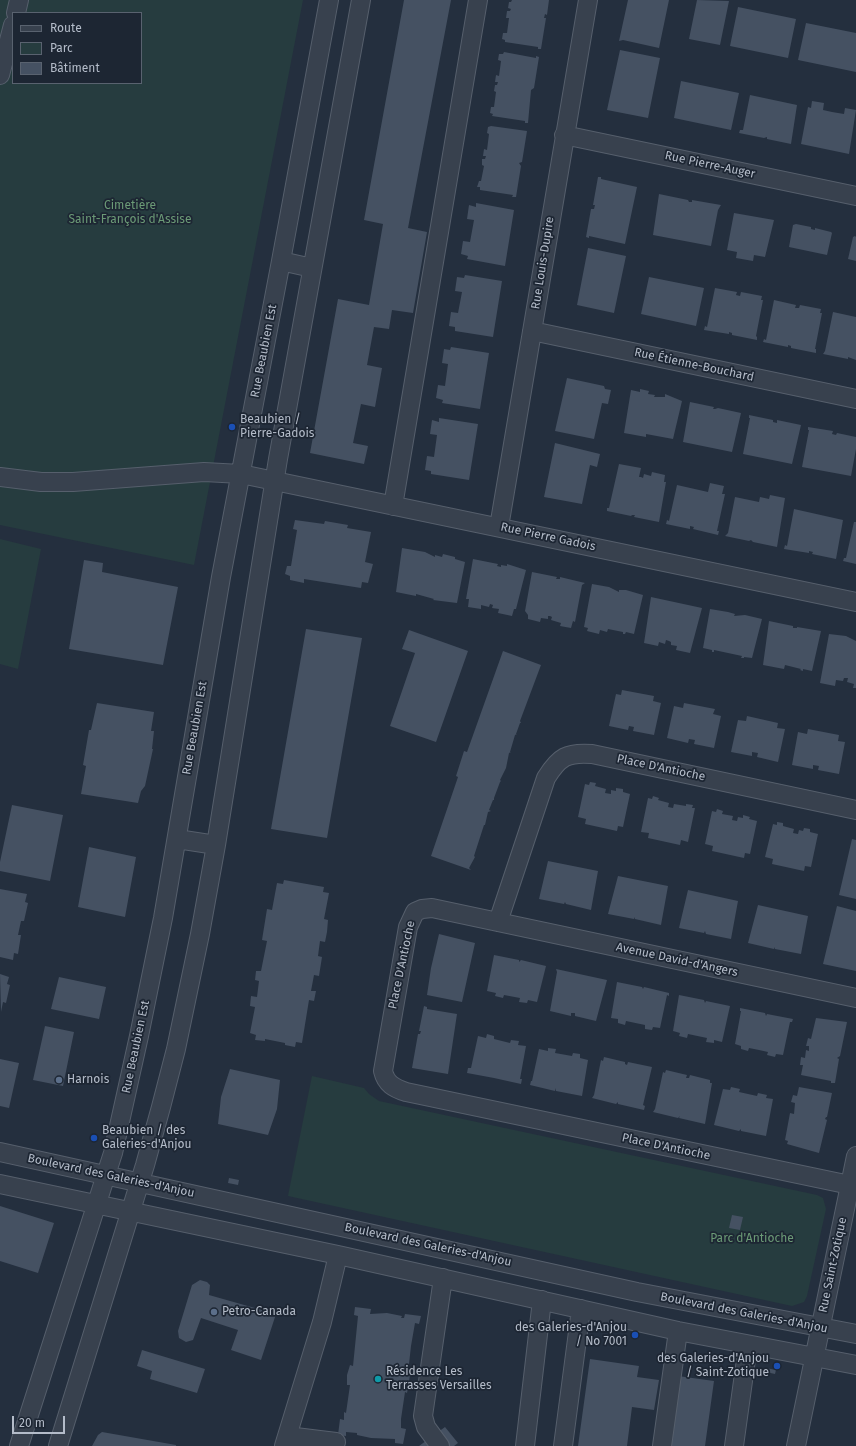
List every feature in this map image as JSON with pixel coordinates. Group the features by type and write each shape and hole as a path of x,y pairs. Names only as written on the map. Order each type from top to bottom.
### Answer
{"street":[{"path":"16,12 19,0"},
{"name":"Rue Beaubien Est","path":"19,1446 113,1153 140,1029 163,918 221,578 282,261 329,0"},
{"path":"58,1446 139,1182 176,1049 216,845 274,480 361,0"},
{"path":"393,506 478,0"},
{"name":"Rue Louis-Dupire","path":"499,527 588,0"},
{"path":"0,74 12,29"},
{"name":"Rue Pierre-Auger","path":"564,135 856,196"},
{"path":"282,261 312,268"},
{"name":"Rue Étienne-Bouchard","path":"532,331 856,399"},
{"name":"Rue Pierre Gadois","path":"0,477 41,482 73,482 204,472 241,474 856,602"},
{"name":"Place D'Antioche","path":"850,1185 406,1092 392,1087 384,1078 383,1064 410,919 415,912 422,909 432,908 498,922 546,778 554,766 564,756 577,753 592,754 856,810"},
{"path":"177,839 216,845"},
{"name":"Avenue David-d'Angers","path":"498,922 856,998"},
{"name":"Boulevard des Galeries-d'Anjou","path":"0,1152 637,1292 856,1334"},
{"name":"Rue Saint-Zotique","path":"796,1446 856,1156"},
{"path":"0,1184 338,1255 678,1331 856,1365"},
{"path":"336,1442 285,1441 322,1322 338,1255"},
{"path":"440,1446 426,1427 423,1416 443,1278"},
{"path":"525,1446 542,1300"},
{"path":"563,1446 581,1309"},
{"path":"662,1446 678,1331"},
{"path":"734,1446 748,1345"}],"green space":[{"name":"Cimetière Saint-François d'Assise","path":"0,0 303,0 194,565 0,525"},
{"path":"0,539 41,549 18,669 0,664"},
{"name":"Parc d'Antioche","path":"312,1076 364,1088 369,1094 379,1101 817,1195 823,1198 826,1209 807,1296 804,1302 792,1306 288,1196"}],"building":[{"path":"404,0 451,0 408,228 427,232 413,313 392,310 389,329 374,327 367,365 382,368 375,407 361,404 353,443 368,446 364,464 310,453 338,299 369,305 383,224 364,220"},
{"path":"512,0 549,0 547,15 545,14 544,18 546,18 541,49 538,49 538,47 505,42 505,40 502,39 503,33 507,33 509,18 506,18 507,11 510,11 511,9 508,8 509,2"},
{"path":"628,0 669,0 659,48 623,40 619,41"},
{"path":"697,0 729,1 720,45 689,39"},
{"path":"738,7 796,19 788,58 730,46"},
{"path":"806,23 856,33 856,72 798,60"},
{"path":"620,50 660,58 648,118 607,110"},
{"path":"504,52 536,58 536,56 539,57 534,88 531,90 528,123 525,123 525,121 492,116 493,114 490,113 491,107 494,107 496,92 494,91 495,85 497,85 498,82 495,82 496,75 499,76 501,61 498,60 499,54 503,54"},
{"path":"681,81 739,93 731,130 674,118"},
{"path":"750,95 797,105 791,144 767,139 767,137 764,138 739,133 740,130 743,130"},
{"path":"812,101 824,103 823,110 832,112 844,114 845,108 856,110 849,154 801,144 808,107 811,108"},
{"path":"491,126 527,131 522,162 519,163 521,166 516,197 512,197 513,195 480,190 480,187 477,187 479,181 481,181 484,166 482,165 482,159 485,159 486,156 483,156 484,149 487,150 489,134 487,133 488,127"},
{"path":"598,177 637,187 625,244 589,236 589,238 586,237 591,209 594,209 595,205 593,205"},
{"path":"659,194 688,200 689,202 692,202 692,200 721,205 718,210 711,246 653,235"},
{"path":"476,203 514,210 505,266 467,259 468,256 461,254 463,241 470,242 474,220 467,219 469,205 476,207"},
{"path":"734,213 774,220 765,257 754,255 753,261 736,258 737,252 727,250"},
{"path":"796,224 811,227 811,229 815,230 815,228 832,233 827,255 789,247 793,225"},
{"path":"855,236 856,261 848,259 853,237"},
{"path":"588,248 626,256 614,313 577,305"},
{"path":"465,275 502,281 493,337 455,331 455,327 449,326 451,312 458,313 462,292 455,291 457,277 464,278"},
{"path":"649,277 704,288 696,326 641,314"},
{"path":"715,288 737,292 736,295 740,296 741,292 762,296 761,300 763,300 756,336 757,340 732,335 732,333 729,332 729,334 704,330 705,326 707,327"},
{"path":"774,300 796,305 795,308 799,308 800,305 821,309 820,313 822,313 815,349 816,353 791,348 791,346 788,345 788,347 763,342 764,339 766,340"},
{"path":"833,312 856,317 856,360 848,357 848,359 823,354 825,351"},
{"path":"451,347 489,353 480,409 442,403 443,400 436,398 438,385 445,386 448,364 442,363 444,349 450,350"},
{"path":"567,378 604,386 605,389 611,390 608,404 602,403 594,439 555,431"},
{"path":"640,389 649,391 648,394 655,395 654,397 665,397 665,394 682,401 673,439 646,434 646,437 624,433 631,390 640,392"},
{"path":"690,402 714,407 713,409 718,408 741,413 732,452 683,442"},
{"path":"749,415 773,420 773,422 777,423 777,420 801,425 792,464 743,454 750,418"},
{"path":"439,418 478,424 469,480 431,474 431,471 425,470 427,456 434,457 437,435 430,434 432,420 439,422"},
{"path":"808,427 833,431 832,434 836,435 837,433 856,437 856,449 851,476 802,467 809,430"},
{"path":"555,443 600,454 597,467 590,465 582,504 544,497"},
{"path":"619,464 641,468 639,477 643,478 644,474 651,476 652,472 665,475 664,482 666,482 659,522 634,517 635,515 631,516 607,511"},
{"path":"710,483 724,486 722,494 725,494 717,531 719,531 718,535 693,529 694,527 690,526 690,529 666,524 667,520 669,521 677,485 708,492"},
{"path":"770,495 785,498 777,547 753,542 751,540 749,541 725,536 728,533 735,497 759,502 760,497 769,499"},
{"path":"794,509 843,520 836,559 812,554 813,552 809,551 809,553 784,549 785,545 787,546"},
{"path":"295,520 324,524 325,521 348,525 347,528 371,532 365,562 373,564 368,583 362,582 361,588 304,579 304,583 290,580 290,576 285,574 287,566 291,566 297,530 293,529"},
{"path":"854,522 856,522 856,564 843,561 844,558 846,558"},
{"path":"402,548 425,552 435,557 435,555 442,557 443,554 455,557 455,559 465,562 457,603 433,600 434,599 416,594 416,596 396,592"},
{"path":"473,559 498,564 497,566 501,567 501,565 507,566 507,564 526,570 516,609 514,609 512,616 498,613 499,609 492,608 493,605 490,604 489,607 481,605 481,609 468,607 469,599 466,599"},
{"path":"84,560 103,563 102,572 178,587 163,665 69,649"},
{"path":"532,572 557,577 556,579 560,579 560,577 585,583 582,585 575,622 573,621 571,628 560,626 561,623 551,620 552,617 550,616 548,616 548,619 541,618 540,622 528,619 528,615 525,611"},
{"path":"592,584 609,587 619,592 619,590 626,590 643,595 634,634 626,632 623,634 623,632 608,629 607,632 600,630 599,634 587,631 588,628 584,627"},
{"path":"651,597 702,608 690,653 676,650 677,646 671,645 671,642 666,640 665,644 659,642 658,646 644,643"},
{"path":"710,609 735,614 734,616 745,615 762,619 752,658 741,658 742,656 714,650 714,652 712,652 712,650 703,648"},
{"path":"769,621 793,626 793,628 797,627 821,631 812,671 803,669 803,671 800,670 801,669 785,665 784,669 763,665"},
{"path":"306,629 362,638 327,838 271,829"},
{"path":"409,630 468,651 436,742 390,726 415,653 402,649"},
{"path":"829,634 846,636 856,641 856,688 853,688 854,684 847,682 848,678 844,678 843,681 836,680 835,686 820,683"},
{"path":"503,651 541,665 520,721 521,723 517,734 515,735 506,768 489,810 491,811 488,812 474,856 475,857 469,868 471,870 431,856 458,777 456,776 464,751 467,752"},
{"path":"622,690 654,696 653,701 661,703 654,735 633,731 634,727 629,726 628,730 609,726 616,694 621,695"},
{"path":"97,703 154,712 151,731 154,731 153,749 145,786 141,791 138,803 81,794 86,766 83,765 89,730 91,730"},
{"path":"684,703 715,709 713,714 721,716 714,748 694,744 695,740 689,739 688,743 667,738 674,706 683,708"},
{"path":"747,716 778,723 777,728 785,729 778,762 757,757 758,753 752,752 752,756 731,752 738,720 746,721"},
{"path":"808,729 839,735 838,741 845,742 839,774 818,770 819,766 813,765 813,769 792,765 798,732 807,734"},
{"path":"590,782 596,783 595,786 606,789 605,793 611,794 611,790 616,791 616,788 623,789 623,792 630,794 623,827 618,826 617,831 585,824 586,819 578,817 585,784 589,785"},
{"path":"653,796 659,798 658,800 669,803 668,807 673,808 674,804 686,806 686,804 693,805 692,808 695,808 688,842 681,840 680,845 648,838 649,833 641,832 648,798 652,799"},
{"path":"12,805 63,815 50,881 0,871 0,862"},
{"path":"717,809 723,811 722,814 733,816 732,820 737,821 738,817 743,818 743,815 750,817 749,819 757,821 750,854 745,853 744,858 712,851 713,846 705,844 712,811 716,812"},
{"path":"777,822 783,823 783,826 794,829 793,833 798,834 799,830 803,831 804,828 810,829 810,832 818,834 811,867 805,866 804,871 772,864 773,859 765,857 773,824 777,825"},
{"path":"852,839 856,840 856,899 839,895"},
{"path":"89,847 136,857 125,917 78,907"},
{"path":"548,861 598,871 591,910 566,904 565,902 564,904 539,899"},
{"path":"618,876 668,886 661,925 635,919 634,917 634,919 608,914"},
{"path":"284,880 324,887 323,892 329,893 324,919 328,920 327,932 325,942 320,941 318,956 322,957 319,976 314,975 311,991 316,991 314,1001 309,1000 302,1043 296,1042 295,1047 285,1045 285,1043 265,1039 265,1041 255,1040 256,1035 250,1033 255,1007 250,1006 251,996 257,997 259,981 255,980 256,971 261,971 267,941 262,940 267,909 272,910 277,883 283,884"},
{"path":"0,889 27,894 25,902 28,903 24,921 21,921 18,935 21,935 18,954 14,953 13,960 0,957"},
{"path":"688,890 738,901 731,939 706,934 705,931 704,933 679,928"},
{"path":"758,905 808,916 801,954 775,949 774,947 774,949 748,943"},
{"path":"837,906 856,911 856,971 823,964"},
{"path":"439,934 475,943 462,1002 427,995 431,968"},
{"path":"494,955 519,960 519,962 521,960 546,966 537,1002 528,1000 527,1003 519,1002 520,998 504,995 503,998 495,996 496,993 487,991"},
{"path":"556,969 607,980 596,1021 575,1016 575,1013 571,1013 571,1016 550,1011 557,972"},
{"path":"0,974 9,977 7,984 10,985 6,1003 3,1002 1,1012"},
{"path":"59,977 106,987 99,1019 51,1009"},
{"path":"617,982 642,987 643,989 644,987 669,993 669,996 667,995 660,1028 653,1027 652,1030 645,1029 645,1025 626,1021 625,1025 618,1023 618,1019 611,1018"},
{"path":"679,995 704,1000 705,1003 706,1001 730,1006 722,1042 714,1040 714,1043 706,1042 707,1038 688,1034 687,1038 679,1036 680,1033 673,1031"},
{"path":"424,1006 427,1007 427,1009 457,1014 448,1074 412,1068 418,1034 420,1034 421,1031 419,1031"},
{"path":"740,1008 765,1013 766,1016 767,1014 793,1019 792,1022 790,1022 783,1055 776,1054 775,1057 767,1055 768,1052 749,1048 748,1051 741,1049 741,1046 735,1044 741,1011"},
{"path":"816,1018 847,1022 840,1056 837,1058 839,1059 835,1083 801,1075 803,1065 800,1065 801,1057 805,1058 806,1050 809,1051 809,1046 806,1046 808,1038 811,1039"},
{"path":"45,1026 74,1032 63,1086 33,1080"},
{"path":"487,1034 494,1036 494,1039 510,1043 511,1040 519,1041 518,1045 526,1046 520,1079 522,1079 521,1084 467,1073 468,1068 471,1068 478,1036 486,1038"},
{"path":"548,1048 556,1049 555,1053 572,1056 573,1053 580,1054 580,1058 588,1060 582,1096 556,1091 556,1088 555,1091 530,1085 539,1049 548,1051"},
{"path":"604,1057 625,1062 627,1065 628,1062 652,1067 643,1105 645,1106 644,1110 618,1104 618,1102 616,1104 592,1098 594,1095 601,1060 603,1061"},
{"path":"0,1059 19,1063 9,1108 0,1106"},
{"path":"230,1069 280,1080 277,1109 268,1135 218,1124 221,1097"},
{"path":"666,1070 687,1075 686,1078 689,1078 690,1075 710,1080 710,1083 712,1083 705,1124 679,1118 680,1116 678,1118 653,1112 655,1109 663,1072 665,1073"},
{"path":"731,1087 740,1089 739,1092 757,1096 758,1093 767,1095 766,1098 773,1099 766,1136 741,1131 741,1129 739,1131 714,1125 723,1089 730,1090"},
{"path":"799,1087 832,1093 827,1117 825,1119 827,1120 819,1153 787,1144 788,1141 785,1140 790,1113 794,1114 795,1103 791,1102 793,1095 797,1096"},
{"path":"229,1178 239,1180 238,1185 228,1183"},
{"path":"0,1206 54,1223 38,1273 0,1261"},
{"path":"732,1215 743,1217 740,1230 729,1228"},
{"path":"200,1280 207,1282 210,1285 209,1295 276,1314 261,1360 231,1350 238,1330 201,1318 193,1340 186,1342 179,1338 178,1331 192,1285"},
{"name":"Résidence Les Terrasses Versailles","path":"355,1307 371,1309 370,1314 387,1313 402,1316 401,1318 404,1318 405,1314 421,1316 419,1324 415,1323 411,1346 408,1373 410,1373 409,1383 407,1393 405,1392 401,1419 401,1428 406,1429 403,1444 395,1443 395,1439 371,1438 357,1435 357,1433 346,1432 346,1436 338,1435 340,1419 344,1420 344,1412 346,1413 350,1385 347,1385 347,1375 350,1365 353,1366 358,1316 354,1315"},
{"path":"142,1350 205,1369 197,1393 150,1379 152,1371 137,1366"},
{"path":"590,1359 639,1366 637,1377 659,1380 654,1410 632,1407 627,1446 578,1446"},
{"path":"766,1368 776,1370 775,1374 766,1372"},
{"path":"678,1376 714,1381 705,1446 668,1446"},
{"path":"445,1427 458,1443 454,1446 419,1446"},
{"path":"102,1432 176,1446 92,1446 98,1435"}],"place":[{"name":"Beaubien / Pierre-Gadois","path":"232,427"},
{"name":"Harnois","path":"59,1080"},
{"name":"Beaubien / des Galeries-d'Anjou","path":"94,1138"},
{"name":"Petro-Canada","path":"214,1312"},
{"name":"des Galeries-d'Anjou / No 7001","path":"635,1335"},
{"name":"des Galeries-d'Anjou / Saint-Zotique","path":"777,1366"},
{"name":"Résidence Les Terrasses Versailles","path":"378,1379"}]}
